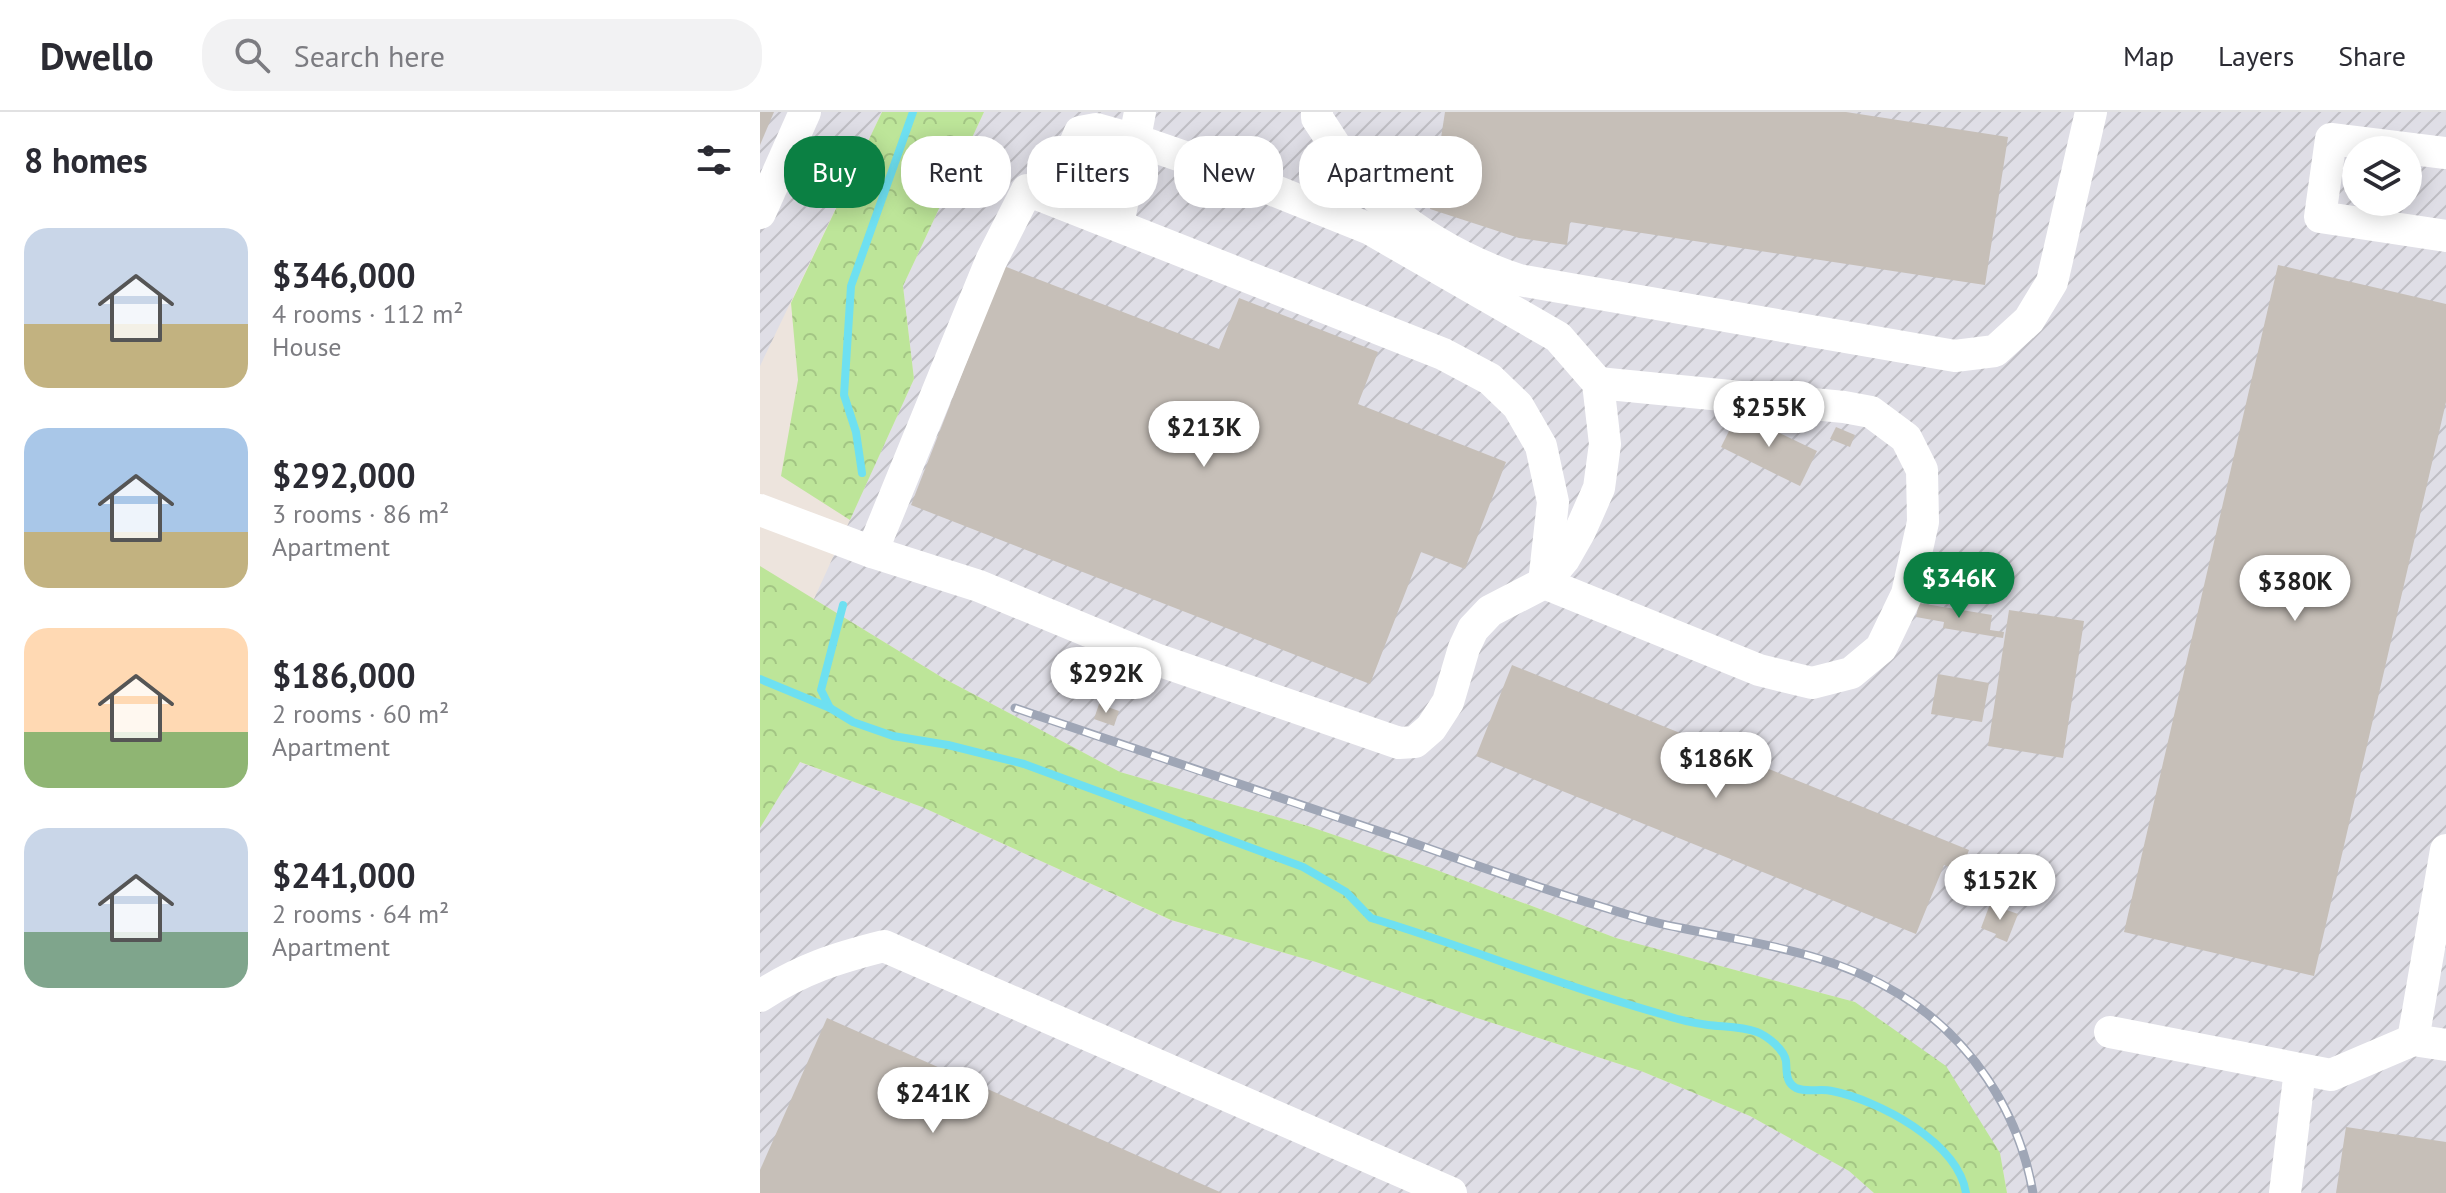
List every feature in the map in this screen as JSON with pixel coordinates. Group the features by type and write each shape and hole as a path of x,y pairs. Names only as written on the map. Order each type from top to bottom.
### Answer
{"lane":[{"path":"760,213 805,112"},
{"path":"1317,112 1317,118 1359,179 1404,220 1480,267 1519,280 1955,356 1995,351 2029,320 2052,282 2091,112"},
{"path":"1118,225 1138,126"},
{"path":"760,510 872,552 979,586 1158,660 1399,743 1415,742 1440,715 1453,690 1464,648 1473,629 1490,611 1544,583 1564,559 1580,531 1599,488 1605,444 1598,383 1558,337 1370,229 1228,172 1138,126 1096,129 1080,132 1078,136"},
{"path":"2446,153 2331,139 2320,217 2446,236"},
{"path":"872,552 997,249 1027,190"},
{"path":"1075,208 1443,354 1490,379 1518,406 1541,446 1553,502 1544,583"},
{"path":"1544,583 1759,670 1812,683 1851,673 1881,648 1907,594 1923,522 1922,470 1906,438 1871,412 1598,383"},
{"path":"2413,1040 2446,850"},
{"path":"760,996 826,961 884,946 1451,1193"},
{"path":"2110,1032 2331,1075 2413,1040 2446,1045"},
{"path":"2285,1193 2300,1070"}],"shaded area":[{"path":"760,112 882,112 870,136 784,136 784,208 836,208 760,366"},
{"path":"984,112 2446,112 2446,1193 2007,1193 2000,1153 1855,1002 1616,938 1434,869 1308,826 1120,772 943,678 814,599 914,379 903,286 939,208 1011,208 1011,136 973,136"},
{"path":"799,762 922,807 1170,920 1316,962 1641,1071 1750,1116 1849,1171 1874,1193 760,1193 760,828"}],"green space":[{"path":"882,112 984,112 973,136 901,136 901,208 939,208 903,286 914,379 850,520 781,476 798,380 791,303 836,208 885,208 885,136 871,136"},
{"path":"760,566 943,678 1120,772 1308,826 1434,869 1616,938 1855,1002 1946,1066 2000,1153 2007,1193 1874,1193 1849,1171 1750,1116 1641,1071 1316,962 1171,920 922,807 800,762 760,828"}],"building":[{"path":"760,112 774,112 760,145"},
{"path":"1445,112 1846,112 2008,137 1985,285 1570,222 1567,245 1519,238 1430,209 1482,208 1482,136 1441,136"},
{"path":"2278,265 2446,304 2446,402 2314,976 2124,932"},
{"path":"1004,266 1219,349 1239,298 1378,352 1358,404 1506,462 1465,569 1421,552 1370,684 911,505"},
{"path":"1738,413 1817,451 1800,486 1721,447"},
{"path":"1836,427 1855,435 1850,447 1830,439"},
{"path":"1919,603 1992,615 1990,630 2004,632 2003,638 1943,628 1944,622 1916,617"},
{"path":"2009,610 2084,621 2063,758 1988,746"},
{"path":"1512,665 1969,850 1961,871 1944,865 1916,934 1476,756"},
{"path":"1938,674 1989,683 1982,722 1931,714"},
{"path":"1099,704 1119,711 1114,726 1094,719"},
{"path":"1990,904 2018,914 2007,942 1981,928"},
{"path":"827,1018 1222,1193 760,1193 760,1170"},
{"path":"2346,1127 2446,1142 2446,1193 2336,1193"}],"waterway":[{"path":"862,473 856,432 844,395 851,286 913,112"},
{"path":"843,605 821,690 830,708 853,722 893,736 948,745 1024,764 1303,867 1346,892 1371,918 1667,1016 1757,1032 1782,1052 1792,1086 1851,1096 1913,1126 1948,1157 1960,1174 1966,1193"},
{"path":"760,679 830,708"}],"railway":[{"path":"1015,708 1568,896 1659,923 1793,951 1847,968 1873,980 1925,1012 1969,1054 2003,1105 2016,1133 2033,1193"}]}
